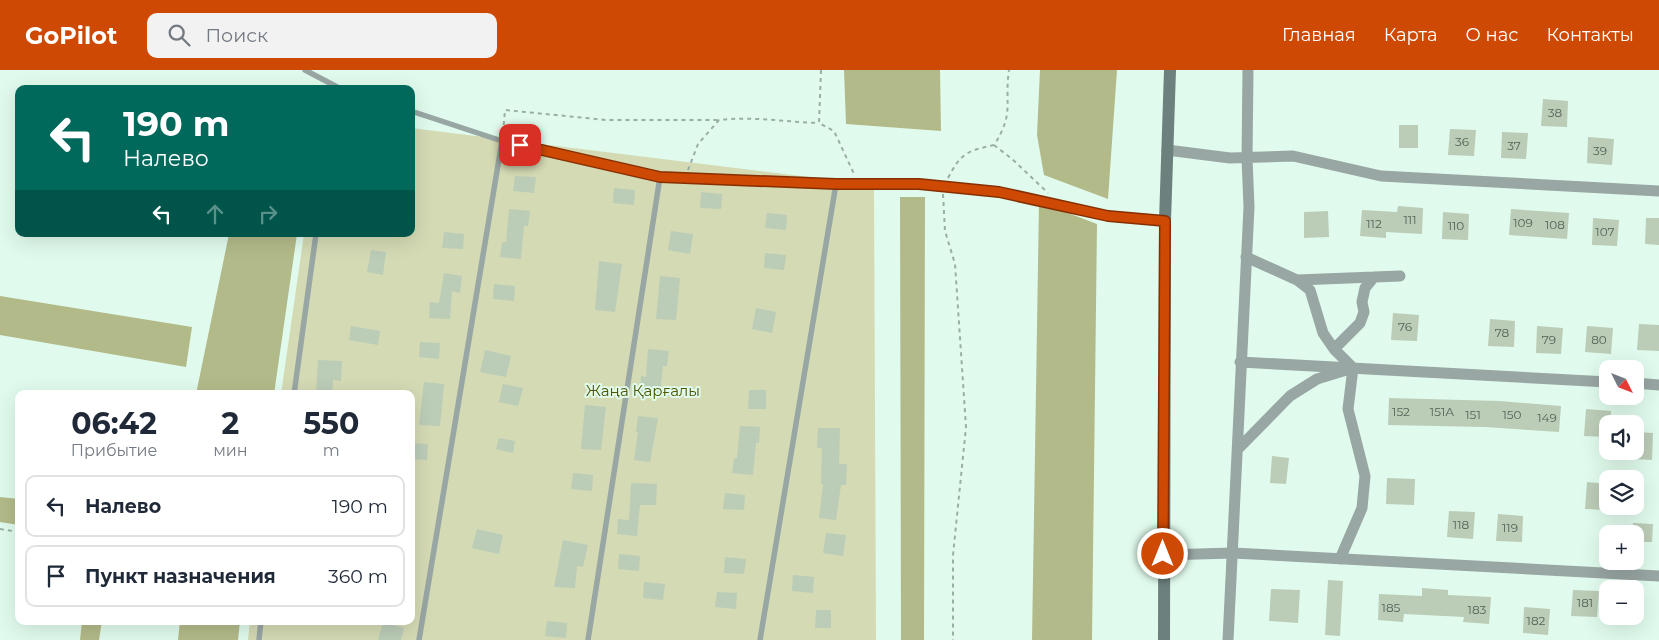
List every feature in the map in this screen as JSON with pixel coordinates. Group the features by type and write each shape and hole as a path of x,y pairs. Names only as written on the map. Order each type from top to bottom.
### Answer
{"main road":[{"path":"1164,640 1165,221 1170,70"}],"street":[{"path":"1228,640 1239,448 1240,362 1249,207 1247,158 1248,70"},
{"path":"1167,150 1230,158 1293,156 1381,176 1659,191"},
{"path":"1246,257 1297,280 1310,290 1324,333 1334,349 1353,368"},
{"path":"1297,280 1400,276"},
{"path":"1334,349 1360,323 1364,312 1362,302 1365,288 1374,277"},
{"path":"1240,362 1599,382"},
{"path":"1239,448 1290,396 1317,379 1353,368"},
{"path":"1340,559 1362,508 1364,484 1364,476 1348,409 1353,368"},
{"path":"1644,383 1659,384"},
{"path":"1163,554 1233,553 1659,576"}],"lane":[{"path":"305,70 333,85"},
{"path":"415,112 502,141 660,177 686,176 836,184 919,184 943,188 999,192 1059,203 1108,216 1165,221"},
{"path":"419,640 502,141"},
{"path":"588,640 660,177"},
{"path":"760,640 836,184"},
{"path":"295,390 316,237"},
{"path":"258,640 260,625"}],"path":[{"path":"819,123 821,70"},
{"path":"994,145 1008,115 1009,70"},
{"path":"502,141 505,110 606,120 719,120 744,117 785,122 819,123 834,131 853,168 858,183"},
{"path":"686,176 698,144 719,120"},
{"path":"953,640 953,555 966,427 955,264 945,231 943,188 956,161 967,151 994,145"},
{"path":"994,145 1012,159 1059,203"},
{"path":"0,529 15,531"}],"green space":[{"path":"844,70 940,70 941,131 846,124"},
{"path":"1040,70 1117,70 1108,199 1044,175 1037,135"},
{"name":"Жаңа Қарғалы","path":"415,128 874,185 876,640 248,640 250,625 415,625 415,390 282,390 304,237 415,237"},
{"path":"900,197 925,197 924,640 901,640"},
{"path":"1039,202 1097,224 1092,640 1032,640"},
{"path":"228,237 297,237 275,390 197,390"},
{"path":"0,296 192,327 186,367 0,335"},
{"path":"0,497 15,499 15,524 0,522"},
{"path":"82,625 101,625 99,640 80,640"},
{"path":"180,625 240,625 238,640 178,640"}],"building":[{"path":"1543,99 1568,101 1567,127 1541,126"},
{"path":"1399,125 1418,125 1418,148 1399,148"},
{"path":"1450,129 1476,130 1474,156 1448,155"},
{"path":"1502,132 1528,133 1526,159 1501,158"},
{"path":"1588,137 1614,139 1612,165 1587,163"},
{"path":"515,176 536,177 534,193 513,191"},
{"path":"614,188 635,190 634,205 613,203"},
{"path":"701,192 722,194 721,209 700,208"},
{"path":"1398,206 1423,208 1422,234 1386,232 1386,238 1360,236 1362,210 1397,212"},
{"path":"509,209 530,211 528,226 524,226 521,259 500,257 502,242 506,242"},
{"path":"1511,209 1569,213 1567,239 1509,235"},
{"path":"1328,211 1329,237 1304,238 1304,212"},
{"path":"1443,212 1469,214 1468,240 1442,239"},
{"path":"767,213 787,215 786,230 765,228"},
{"path":"1593,218 1619,220 1617,246 1592,245"},
{"path":"1646,218 1659,218 1659,245 1645,244"},
{"path":"671,231 693,234 690,254 668,250"},
{"path":"444,232 464,234 463,249 442,248"},
{"path":"371,250 386,252 383,275 367,272"},
{"path":"765,253 786,255 784,270 764,268"},
{"path":"599,261 622,264 615,312 595,310"},
{"path":"444,273 462,276 460,293 452,291 450,319 429,318 430,302 439,303"},
{"path":"660,276 680,278 676,320 656,319"},
{"path":"494,284 515,286 514,301 493,299"},
{"path":"756,308 776,312 772,333 752,329"},
{"path":"1393,313 1419,315 1417,341 1391,340"},
{"path":"1490,319 1515,321 1514,347 1488,346"},
{"path":"1639,324 1659,325 1659,351 1637,350"},
{"path":"351,326 380,331 378,345 349,340"},
{"path":"1537,326 1563,328 1561,354 1536,353"},
{"path":"1587,326 1613,328 1611,354 1585,352"},
{"path":"420,342 440,343 439,359 419,357"},
{"path":"648,349 669,351 667,366 663,366 660,393 640,392 641,376 646,377"},
{"path":"485,350 511,356 506,377 480,372"},
{"path":"318,360 342,361 341,381 333,380 332,390 316,390"},
{"path":"424,382 444,384 440,426 419,425"},
{"path":"503,384 523,388 518,406 499,402"},
{"path":"749,390 766,390 766,409 748,409"},
{"path":"1389,398 1500,401 1561,406 1559,432 1485,427 1388,425"},
{"path":"585,405 606,407 601,450 581,449"},
{"path":"1586,409 1611,411 1611,415 1599,415 1599,437 1584,436"},
{"path":"638,416 658,418 650,462 634,460"},
{"path":"740,426 760,427 759,443 756,443 753,475 732,473 734,458 737,458"},
{"path":"818,428 840,428 839,464 847,464 846,485 841,485 836,520 819,518 823,484 821,484 822,448 817,448"},
{"path":"1644,432 1653,433 1652,460 1644,460"},
{"path":"499,438 515,441 513,453 496,449"},
{"path":"415,443 428,444 427,460 415,459"},
{"path":"1272,456 1289,458 1286,484 1270,483"},
{"path":"573,473 593,475 592,491 571,489"},
{"path":"1387,478 1415,479 1414,505 1386,504"},
{"path":"1587,482 1599,483 1599,510 1585,509"},
{"path":"631,483 657,484 656,505 640,505 637,536 617,534 618,519 629,520"},
{"path":"725,493 745,495 744,510 723,509"},
{"path":"1449,511 1475,512 1473,539 1447,537"},
{"path":"1498,514 1523,516 1522,542 1496,541"},
{"path":"1633,523 1653,524 1652,542 1644,542 1644,525 1633,525"},
{"path":"477,529 503,535 499,554 472,548"},
{"path":"826,533 846,535 843,556 823,553"},
{"path":"563,540 588,545 583,567 577,566 575,588 554,587"},
{"path":"619,554 640,556 639,571 618,569"},
{"path":"725,557 746,559 744,574 724,573"},
{"path":"793,575 814,577 813,593 792,591"},
{"path":"1328,580 1343,581 1340,636 1325,635"},
{"path":"644,582 665,584 663,600 643,598"},
{"path":"1422,588 1448,590 1448,595 1491,597 1489,624 1463,622 1464,617 1404,614 1403,622 1378,620 1379,594 1422,596"},
{"path":"1271,589 1300,590 1298,623 1269,621"},
{"path":"1573,590 1599,591 1597,617 1571,616"},
{"path":"717,592 737,593 736,609 715,607"},
{"path":"1524,607 1550,609 1548,635 1523,633"},
{"path":"816,610 831,610 831,628 815,628"},
{"path":"547,621 567,623 566,638 545,636"},
{"path":"382,625 394,625 404,628 401,640 378,640"}],"route":[{"path":"520,145 660,177 686,176 836,184 919,184 943,188 999,192 1059,203 1108,216 1165,221 1163,554"}]}
